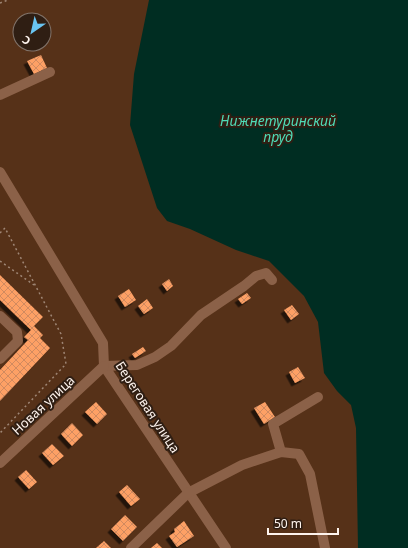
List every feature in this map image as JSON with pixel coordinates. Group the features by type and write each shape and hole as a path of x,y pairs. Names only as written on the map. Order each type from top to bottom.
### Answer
{"street":[{"path":"0,95 50,72"},
{"name":"Береговая улица","path":"0,172 103,343 104,366 226,548"},
{"path":"104,366 136,365 154,357 171,346 201,315 244,286 256,276 266,273 272,280"},
{"path":"0,316 17,332 18,341 0,359"},
{"name":"Новая улица","path":"0,463 104,366"},
{"path":"282,452 273,424 318,398"},
{"path":"131,548 188,493 242,465 282,452 299,454 310,474 325,548"}],"path":[{"path":"0,3 8,0"},
{"path":"0,233 5,228 61,334 66,364 0,433"},
{"path":"0,262 36,286"}],"water":[{"name":"Нижнетуринский пруд","path":"149,0 408,0 408,548 358,548 356,428 351,405 337,391 324,373 318,322 304,296 269,261 236,250 190,229 167,221 157,208 130,125 134,74"}],"building":[{"path":"41,55 47,68 34,74 27,61"},
{"path":"0,275 43,317 34,326 43,335 40,338 50,348 0,401 0,370 28,340 24,337 31,330 0,300"},
{"path":"169,279 173,286 167,291 162,284"},
{"path":"129,289 136,300 125,307 118,296"},
{"path":"247,293 251,298 242,304 238,299"},
{"path":"147,299 153,308 144,314 138,306"},
{"path":"292,305 299,314 291,320 284,310"},
{"path":"143,347 146,351 135,358 132,354"},
{"path":"298,367 305,378 295,383 289,372"},
{"path":"96,402 107,414 97,424 85,412"},
{"path":"265,402 275,417 264,424 254,408"},
{"path":"72,423 83,435 72,446 61,434"},
{"path":"52,444 64,456 53,465 42,453"},
{"path":"26,470 37,482 29,489 18,477"},
{"path":"127,485 140,499 131,506 119,492"},
{"path":"125,515 137,527 123,541 111,529"},
{"path":"184,521 194,536 177,547 169,536 175,532 174,529"},
{"path":"104,541 111,548 96,548"},
{"path":"157,543 162,548 151,548"}]}
